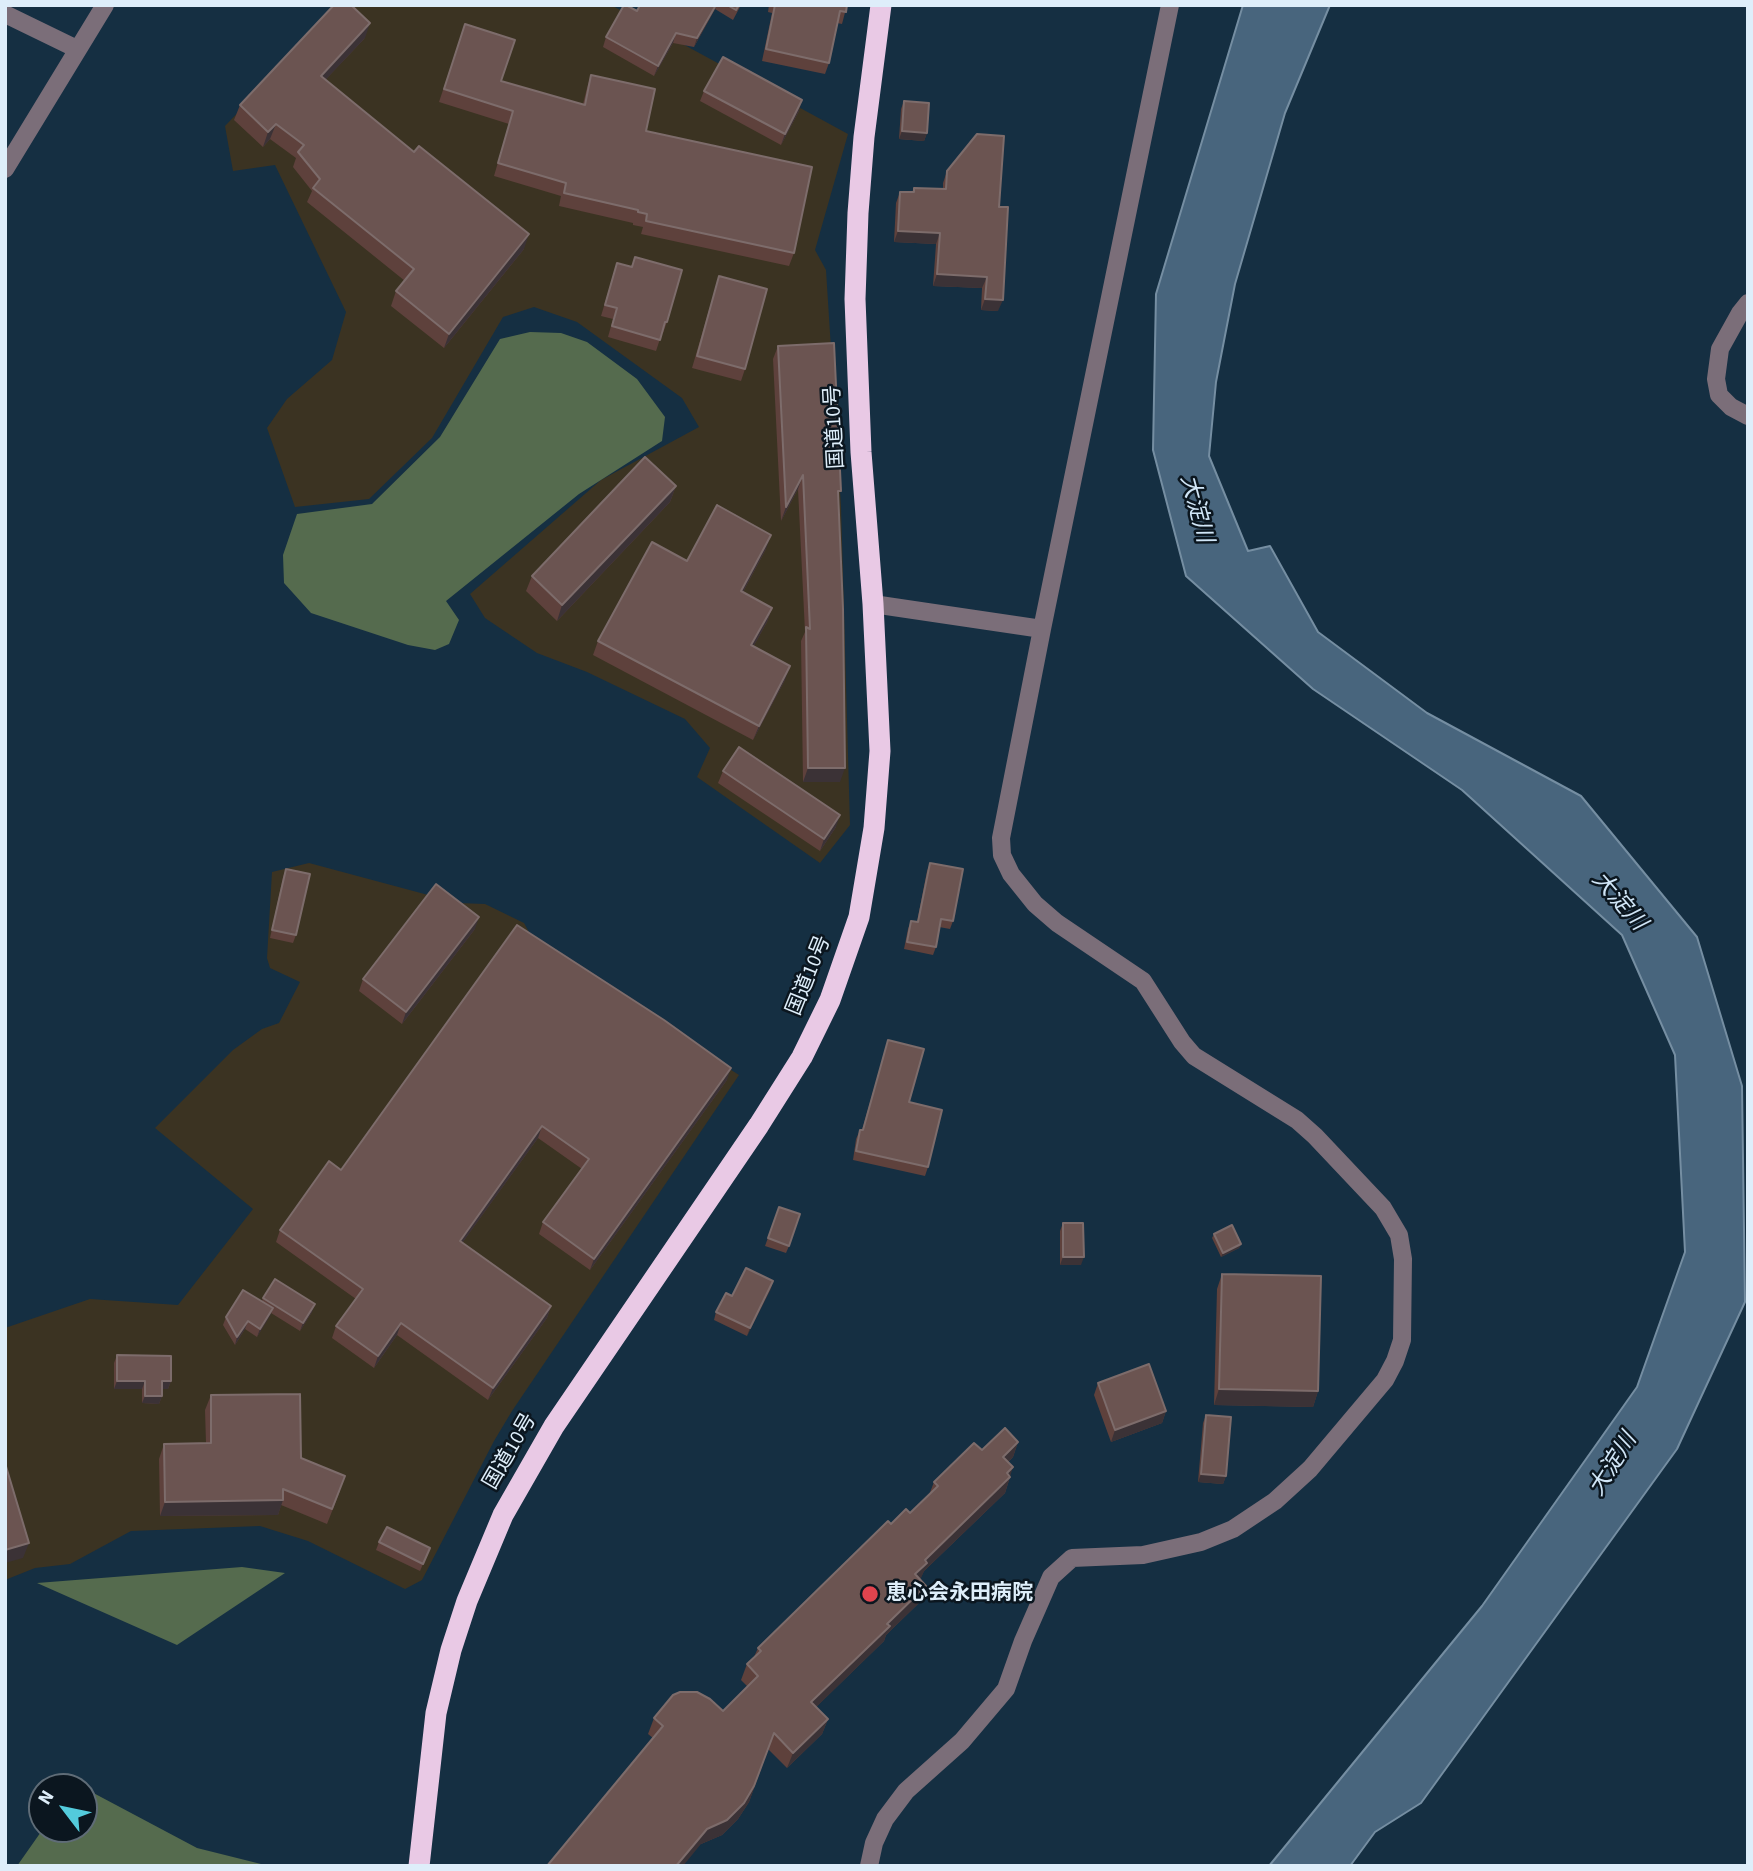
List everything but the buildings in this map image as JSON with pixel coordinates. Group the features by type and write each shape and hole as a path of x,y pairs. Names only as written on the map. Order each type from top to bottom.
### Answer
{"highway":[{"name":"国道10号","path":"419,1866 436,1713 451,1650 467,1601 503,1515 554,1426 759,1125 802,1057 830,1000 859,917 874,828 880,751 873,604 861,452 855,299 864,137 881,5"}],"street":[{"path":"5,169 105,5"},
{"path":"869,1866 874,1843 885,1819 906,1791 962,1741 1006,1689 1023,1641 1051,1577 1072,1558 1143,1556 1201,1542 1233,1529 1265,1508 1310,1469 1385,1380 1402,1340 1404,1259 1399,1235 1383,1208 1297,1120 1194,1056 1143,981 1057,923 1035,904 1011,874 1002,855 1002,838 1042,629 1170,5"},
{"path":"5,14 77,49"},
{"path":"1748,303 1720,349 1716,379 1719,395 1731,407 1748,416"},
{"path":"873,604 1042,629"}],"shaded area":[{"path":"341,5 611,5 848,134 815,250 826,270 841,506 850,825 820,863 697,777 710,748 685,719 587,672 537,653 485,618 470,594 601,480 699,427 682,398 577,322 534,307 503,317 432,438 369,499 295,507 267,428 287,399 332,360 346,312 275,165 233,171 225,126"},
{"path":"309,863 458,903 485,904 524,923 536,945 739,1075 512,1411 422,1580 405,1589 308,1541 260,1526 131,1531 70,1564 35,1568 5,1580 5,1328 90,1299 178,1305 253,1209 155,1128 233,1050 262,1029 279,1023 300,982 270,968 267,958 272,872"}],"green space":[{"path":"530,332 561,333 587,342 637,379 665,417 662,441 579,494 446,601 459,620 449,644 435,650 408,645 311,613 284,583 283,555 297,514 372,504 440,437 500,339"},
{"path":"242,1567 285,1573 177,1645 37,1583"},
{"path":"98,1795 197,1848 269,1866 17,1866 33,1843 98,1843"}],"water":[{"name":"大淀川","path":"1243,5 1330,5 1285,113 1235,284 1216,382 1209,456 1248,551 1270,546 1318,632 1427,713 1581,796 1697,937 1742,1086 1745,1302 1677,1449 1421,1803 1375,1832 1350,1866 1269,1866 1482,1606 1637,1387 1685,1252 1675,1055 1622,935 1462,790 1313,689 1186,576 1153,450 1156,294"}],"place":[{"name":"恵心会永田病院","path":"870,1594"}]}
